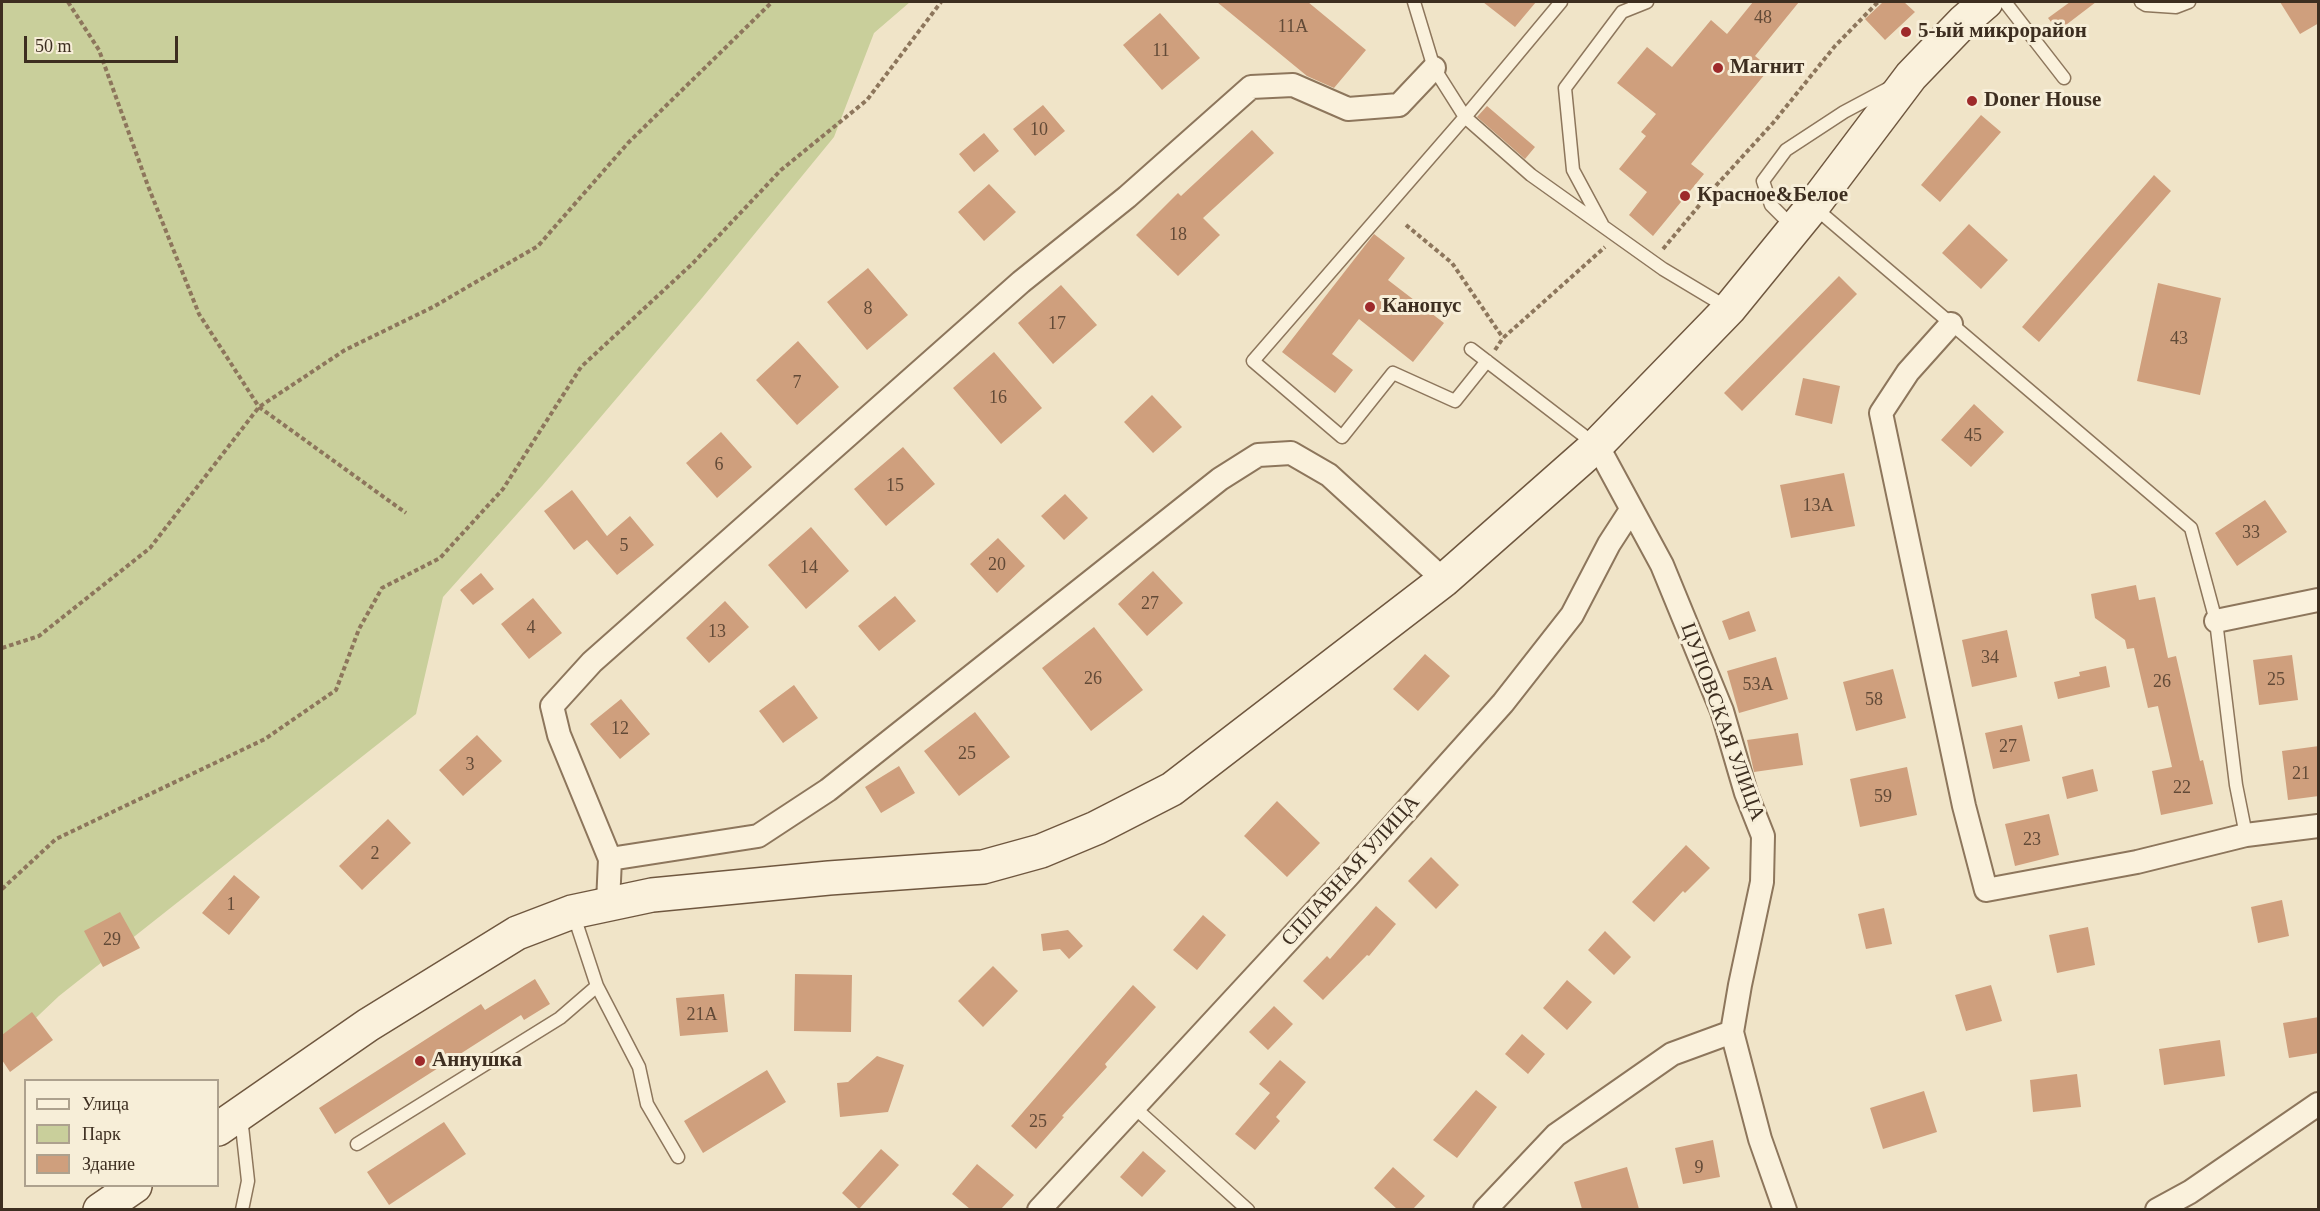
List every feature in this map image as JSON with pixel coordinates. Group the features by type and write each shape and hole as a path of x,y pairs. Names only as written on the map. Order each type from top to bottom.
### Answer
{"main road":[{"path":"229,1121 368,1025 507,939 572,912 652,895 759,884 983,867 1041,851 1096,828 1172,789 1444,580 1597,446 1729,309 1911,76 1964,21 1986,2"},
{"path":"100,1209 132,1187"}],"street":[{"path":"608,903 610,859 559,735 552,706 592,662 1021,282 1127,197 1251,87 1293,85 1348,110 1399,105 1434,68"},
{"path":"1951,324 1908,372 1881,413 1964,806 1986,890 2137,862 2246,835 2319,826"},
{"name":"ЦУПОВСКАЯ УЛИЦА","path":"1597,446 1662,565 1722,711 1746,793 1763,836 1762,882 1732,1032"},
{"path":"610,859 758,836 828,790 1220,479 1258,455 1291,453 1329,475 1444,580"},
{"name":"СПЛАВНАЯ УЛИЦА","path":"1039,1209 1348,876 1503,703 1572,615 1609,544 1632,510"},
{"path":"2216,621 2319,600"},
{"path":"1485,1209 1556,1135 1672,1054 1732,1032 1760,1139 1785,1209"},
{"path":"2157,1209 2190,1192 2319,1104"}],"lane":[{"path":"1414,2 1434,68 1465,117 1531,176 1653,262 1729,309"},
{"path":"1487,361 1455,401 1393,373 1342,437 1253,361 1465,117 1561,2"},
{"path":"1603,227 1572,170 1565,88 1622,12 1647,2"},
{"path":"2005,2 2064,78"},
{"path":"2141,2 2146,5 2176,7 2189,2"},
{"path":"1911,76 1844,112 1785,150 1762,181 1771,205 1803,217 1951,324 2191,528 2216,621 2236,785 2246,835"},
{"path":"1471,349 1597,446"},
{"path":"572,912 597,986 639,1068 647,1104 678,1157"},
{"path":"357,1144 560,1018 597,986"},
{"path":"1135,1108 1248,1209"},
{"path":"229,1121 248,1181 242,1209"}],"path":[{"path":"69,2 99,50 148,186 199,314 259,407 406,513"},
{"path":"2,648 39,636 150,548 259,407 345,350 433,307 538,246 628,143 772,2"},
{"path":"2,889 56,839 265,739 336,690 359,629 382,588 440,558 503,489 581,367 693,264 781,170 867,100 941,2"},
{"path":"1653,262 1712,189 1773,123 1834,46 1878,2"},
{"path":"1406,225 1452,263 1503,338"},
{"path":"1487,361 1503,338 1617,237"}],"green space":[{"path":"2,2 910,2 874,33 834,137 702,298 542,486 443,597 416,714 59,996 2,1050"}],"building":[{"path":"1217,2 1308,2 1366,50 1334,88 1307,76"},
{"path":"1483,2 1536,2 1515,27"},
{"path":"1753,2 1799,2 1755,56 1770,68 1691,164 1704,174 1653,236 1629,215 1647,192 1619,169 1646,136 1641,132 1656,114 1617,83 1647,47 1672,67 1711,20 1727,34"},
{"path":"1883,2 1904,2 1915,12 1885,40 1865,19"},
{"path":"2070,2 2096,2 2058,31 2048,18"},
{"path":"2280,2 2319,2 2319,23 2300,34"},
{"path":"1160,13 1200,58 1162,90 1123,45"},
{"path":"1043,105 1065,131 1035,156 1013,129"},
{"path":"1487,106 1535,147 1525,159 1477,117"},
{"path":"1981,115 2001,132 1940,202 1921,185"},
{"path":"1252,130 1274,153 1203,218 1220,235 1178,276 1136,235 1178,193 1181,196"},
{"path":"984,133 999,151 974,172 959,154"},
{"path":"2154,175 2171,191 2039,342 2022,327"},
{"path":"989,184 1016,212 984,241 958,212"},
{"path":"1969,224 2008,260 1981,289 1942,253"},
{"name":"Канопус","path":"1374,234 1405,258 1388,280 1444,323 1413,362 1359,319 1332,354 1353,370 1335,393 1282,352"},
{"path":"868,268 908,315 867,350 827,302"},
{"path":"1839,276 1857,294 1742,411 1724,393"},
{"path":"2158,283 2221,298 2200,395 2137,381"},
{"path":"1061,285 1097,325 1053,364 1018,323"},
{"path":"798,341 839,387 797,425 756,380"},
{"path":"994,352 1042,408 1001,444 953,388"},
{"path":"1803,378 1840,386 1832,424 1795,415"},
{"path":"1152,395 1182,427 1153,453 1124,422"},
{"path":"1974,404 2004,432 1971,467 1941,440"},
{"path":"721,432 752,467 717,498 686,463"},
{"path":"903,447 935,484 886,526 854,489"},
{"path":"1844,473 1855,526 1791,538 1780,485"},
{"path":"572,490 607,536 630,516 654,545 617,575 587,540 574,550 544,511"},
{"path":"1065,494 1088,518 1064,540 1041,516"},
{"path":"2265,500 2287,532 2237,566 2215,533"},
{"path":"811,527 849,571 806,609 768,565"},
{"path":"998,538 1025,566 997,593 970,564"},
{"path":"1153,571 1183,603 1147,636 1118,604"},
{"path":"481,573 494,589 473,605 460,590"},
{"path":"2136,585 2139,600 2155,597 2168,658 2176,656 2200,761 2203,760 2213,804 2161,815 2152,771 2172,767 2158,706 2148,708 2134,648 2127,649 2125,640 2095,618 2091,594"},
{"path":"895,596 916,621 879,651 858,626"},
{"path":"533,598 562,633 529,659 501,624"},
{"path":"725,601 749,627 709,663 686,638"},
{"path":"1749,611 1756,631 1729,640 1722,621"},
{"path":"1094,627 1143,690 1091,731 1042,668"},
{"path":"2007,630 2017,677 1972,687 1962,640"},
{"path":"1425,654 1450,676 1418,711 1393,689"},
{"path":"2292,655 2298,700 2259,705 2253,660"},
{"path":"1776,657 1788,699 1739,713 1727,671"},
{"path":"2106,666 2110,687 2058,699 2054,682 2080,676 2079,672"},
{"path":"1893,669 1906,718 1856,731 1843,682"},
{"path":"794,685 818,718 783,743 759,711"},
{"path":"621,699 650,734 620,759 590,724"},
{"path":"975,712 1010,757 959,796 924,751"},
{"path":"2022,725 2030,761 1993,769 1985,733"},
{"path":"1798,733 1803,765 1754,772 1747,740"},
{"path":"477,735 502,761 463,796 439,770"},
{"path":"2319,746 2319,796 2288,800 2282,751"},
{"path":"899,766 915,793 881,813 865,787"},
{"path":"1907,767 1917,815 1860,827 1850,779"},
{"path":"2093,769 2098,791 2067,799 2062,777"},
{"path":"1277,801 1320,843 1287,877 1244,836"},
{"path":"2049,814 2059,855 2015,866 2005,824"},
{"path":"388,819 411,843 362,890 339,866"},
{"path":"1686,845 1710,868 1685,893 1683,891 1654,922 1632,902"},
{"path":"1431,857 1459,885 1436,909 1408,881"},
{"path":"234,875 260,897 229,935 202,913"},
{"path":"2282,900 2289,936 2258,943 2251,907"},
{"path":"1376,906 1396,924 1369,956 1367,955 1323,1000 1303,981 1327,956 1330,959"},
{"path":"1884,908 1892,944 1866,949 1858,914"},
{"path":"120,912 140,948 103,967 84,931"},
{"path":"1203,915 1226,935 1197,970 1173,950"},
{"path":"2088,927 2095,965 2057,973 2049,935"},
{"path":"1068,930 1083,946 1069,959 1060,949 1043,951 1041,934"},
{"path":"1605,931 1631,957 1614,975 1588,950"},
{"path":"993,966 1018,991 983,1027 958,1001"},
{"path":"795,974 852,975 851,1032 794,1031"},
{"name":"Аннушка","path":"535,979 550,1004 524,1020 521,1015 335,1134 319,1108 481,1004 485,1010"},
{"path":"1567,980 1592,1002 1567,1030 1543,1008"},
{"path":"1133,985 1156,1007 1105,1064 1107,1067 1062,1116 1064,1117 1036,1149 1011,1126"},
{"path":"1991,985 2002,1021 1966,1031 1955,995"},
{"path":"724,994 728,1032 680,1036 676,998"},
{"path":"1274,1006 1293,1024 1268,1050 1249,1032"},
{"path":"32,1012 53,1040 10,1072 2,1060 2,1035"},
{"path":"2319,1017 2319,1053 2289,1058 2283,1023"},
{"path":"1522,1034 1545,1054 1528,1074 1505,1054"},
{"path":"2220,1040 2225,1076 2164,1085 2159,1049"},
{"path":"877,1056 904,1065 888,1112 840,1117 837,1083 848,1082"},
{"path":"1280,1060 1306,1082 1276,1117 1280,1121 1255,1150 1235,1134 1270,1093 1259,1084"},
{"path":"767,1070 786,1102 703,1153 684,1121"},
{"path":"2077,1074 2081,1107 2033,1112 2030,1080"},
{"path":"1476,1090 1497,1107 1457,1158 1433,1140"},
{"path":"1924,1091 1937,1132 1883,1149 1870,1108"},
{"path":"444,1122 466,1154 389,1205 367,1172"},
{"path":"1713,1140 1720,1177 1683,1184 1675,1148"},
{"path":"881,1149 899,1165 859,1209 842,1193"},
{"path":"1143,1151 1166,1171 1142,1197 1120,1177"},
{"path":"977,1164 1014,1195 1001,1209 970,1209 952,1194"},
{"path":"1393,1167 1425,1196 1413,1209 1397,1209 1374,1188"},
{"path":"1627,1167 1639,1209 1582,1209 1574,1182"}],"place":[{"name":"5-ый микрорайон","path":"1906,32"},
{"name":"Магнит","path":"1718,68"},
{"name":"Doner House","path":"1972,101"},
{"name":"Красное&Белое","path":"1685,196"},
{"name":"Канопус","path":"1370,307"},
{"name":"Аннушка","path":"420,1061"}]}
